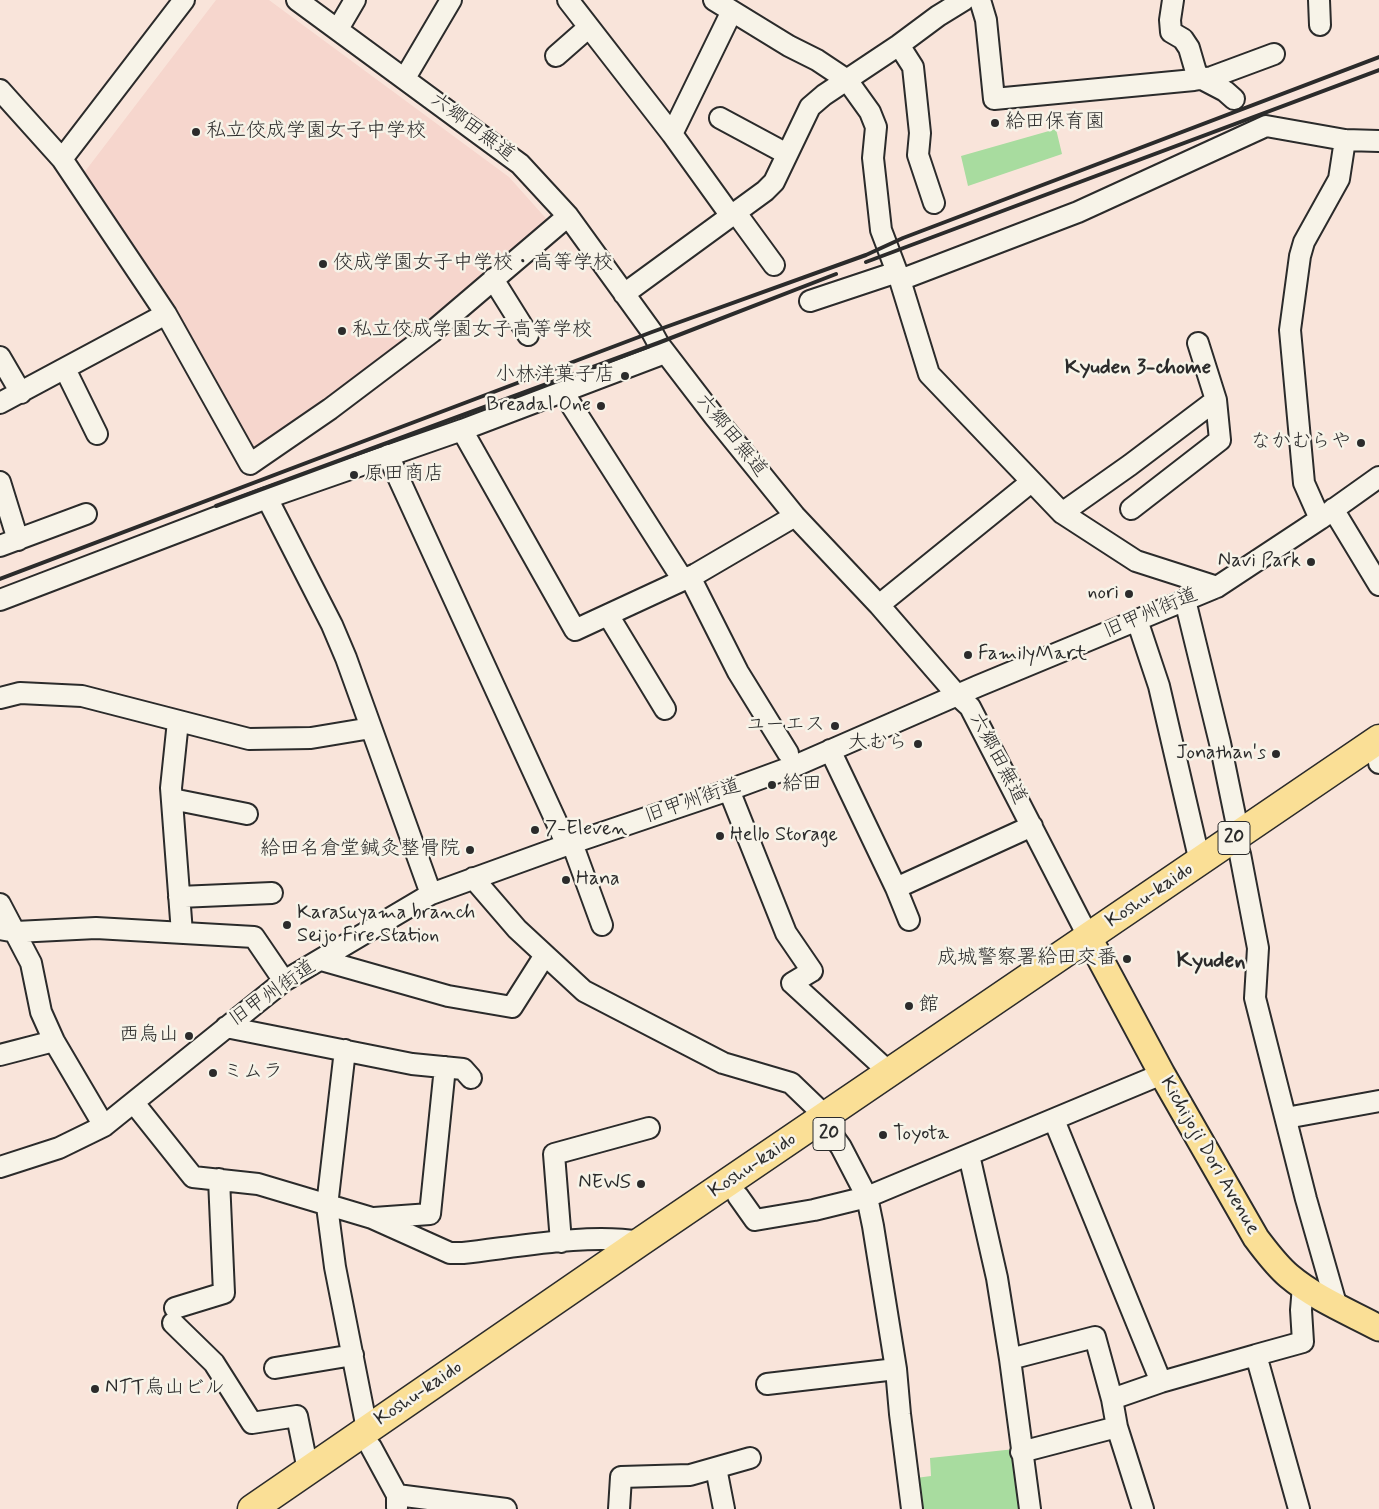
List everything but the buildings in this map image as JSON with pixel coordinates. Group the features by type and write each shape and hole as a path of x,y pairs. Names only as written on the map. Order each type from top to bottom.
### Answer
{"highway":[{"name":"Koshu-kaido","path":"280,1509 369,1438 640,1242 828,1125 1093,945 1240,844 1379,739"},
{"name":"Koshu-kaido","path":"252,1509 308,1470 369,1438 738,1196 890,1073 1093,945 1200,862 1240,844 1379,762"}],"main road":[{"name":"Kichijoji Dori Avenue","path":"1093,945 1162,1074 1256,1238 1278,1266 1302,1286 1379,1328"}],"street":[{"path":"62,158 184,0"},
{"name":"六郷田無道","path":"297,0 318,6 338,29 520,164 568,216 665,353 795,516 879,605 957,695 970,707 1093,945"},
{"path":"338,29 354,0"},
{"path":"404,78 451,0"},
{"path":"568,0 774,265"},
{"path":"714,0 789,46 817,60 847,80 870,112 876,127 873,158 881,230 898,276 929,374 1062,513 1136,561 1217,587"},
{"path":"624,294 734,215 774,182 810,107 824,95 964,0"},
{"path":"980,0 986,20 994,99 1159,85 1202,79 1274,54"},
{"path":"1173,0 1170,20 1171,32 1183,39 1189,48 1196,72 1202,79 1226,91 1234,99"},
{"path":"1319,0 1320,25"},
{"path":"672,134 732,11"},
{"path":"556,56 589,28"},
{"path":"899,45 913,67 920,133 918,155 934,203"},
{"path":"0,90 62,158 166,314 250,464 330,409 432,332 568,216"},
{"path":"720,118 786,154"},
{"path":"810,301 898,276 1078,212 1266,126 1345,140 1379,141"},
{"path":"1345,140 1339,178 1304,242 1300,256 1290,330 1304,483 1379,585"},
{"path":"494,280 528,335"},
{"path":"0,403 166,314"},
{"path":"1131,509 1220,440 1216,400 1198,343"},
{"path":"0,600 268,498 462,430 665,353"},
{"path":"0,357 21,393"},
{"path":"65,369 97,434"},
{"path":"563,392 686,578 738,672 788,753"},
{"path":"1062,513 1130,465 1216,400"},
{"path":"462,430 575,630 686,578 795,516"},
{"path":"388,455 570,844 602,925"},
{"name":"旧甲州街道","path":"0,1167 59,1148 104,1126 284,981 431,894 729,790 830,750 1217,587 1379,476"},
{"path":"0,482 9,543 86,514"},
{"path":"879,605 1031,482"},
{"path":"268,498 332,625 346,658 431,894"},
{"path":"1185,600 1220,743 1240,844 1258,948 1255,998 1306,1199 1336,1304"},
{"path":"608,615 665,710"},
{"path":"1136,620 1159,686 1200,862"},
{"path":"0,698 20,693 82,696 249,739 311,738 371,728"},
{"path":"178,721 171,788 182,933"},
{"path":"830,750 896,888 909,920"},
{"path":"729,790 786,933 812,971 792,983 890,1073"},
{"path":"172,799 247,814"},
{"path":"896,888 1032,826"},
{"path":"473,878 517,928 584,991 723,1063 791,1083 818,1109 841,1147 867,1197 896,1369 912,1509"},
{"path":"179,897 272,893"},
{"path":"0,904 8,931 31,964 41,1012 54,1041 104,1126"},
{"path":"8,931 96,928 254,937 284,981"},
{"path":"321,960 448,996 512,1007 545,955"},
{"path":"226,1027 412,1064 463,1069 471,1078"},
{"path":"0,1055 54,1041"},
{"path":"345,1050 327,1206 335,1267 369,1438 397,1502 506,1509"},
{"path":"372,1218 430,1214 445,1067"},
{"path":"738,1196 756,1220 814,1210 867,1197 1162,1074"},
{"path":"1286,1118 1379,1101"},
{"path":"134,1103 194,1176 258,1184 372,1218 450,1253 610,1239 640,1242"},
{"path":"1054,1120 1162,1382"},
{"path":"561,1242 554,1154 649,1128"},
{"path":"969,1155 997,1278 1030,1509"},
{"path":"219,1179 224,1293 174,1315 214,1363 252,1423 297,1416 308,1470"},
{"path":"1112,1399 1162,1382 1304,1342 1301,1310 1302,1286"},
{"path":"1010,1359 1095,1337 1112,1399 1117,1427 1143,1509"},
{"path":"275,1368 353,1355"},
{"path":"1256,1355 1299,1509"},
{"path":"767,1384 896,1369"},
{"path":"1021,1452 1117,1427"},
{"path":"619,1509 620,1477 690,1476 750,1458"},
{"path":"716,1468 724,1509"}],"shaded area":[{"name":"佼成学園女子中学校・高等学校","path":"216,0 269,0 509,177 551,224 432,325 250,453 83,174"}],"green space":[{"path":"1056,129 1062,154 968,186 961,156"},
{"path":"1015,1449 1023,1509 922,1509 916,1478 931,1476 930,1458"}],"railway":[{"path":"0,579 652,332 866,255 903,238 1379,57"},
{"path":"866,262 1379,70"},
{"path":"216,506 658,343 836,274"}],"place":[{"name":"給田保育園","path":"995,123"},
{"name":"私立佼成学園女子中学校","path":"196,132"},
{"name":"佼成学園女子中学校・高等学校","path":"323,264"},
{"name":"私立佼成学園女子高等学校","path":"342,331"},
{"name":"小林洋菓子店","path":"625,376"},
{"name":"Breadal One","path":"601,406"},
{"name":"なかむらや","path":"1361,443"},
{"name":"原田商店","path":"354,475"},
{"name":"Navi Park","path":"1311,562"},
{"name":"nori","path":"1129,594"},
{"name":"FamilyMart","path":"968,655"},
{"name":"ユーエス","path":"835,726"},
{"name":"大むら","path":"918,744"},
{"name":"Jonathan's","path":"1276,754"},
{"name":"給田","path":"772,785"},
{"name":"7-Eleven","path":"535,830"},
{"name":"Hello Storage","path":"720,836"},
{"name":"給田名倉堂鍼灸整骨院","path":"470,850"},
{"name":"Hana","path":"566,880"},
{"name":"Karasuyama branch Seijo Fire Station","path":"287,925"},
{"name":"成城警察署給田交番","path":"1127,959"},
{"name":"館","path":"909,1006"},
{"name":"西烏山","path":"189,1036"},
{"name":"ミムラ","path":"213,1073"},
{"name":"Toyota","path":"883,1135"},
{"name":"NEWS","path":"641,1184"},
{"name":"NTT烏山ビル","path":"95,1389"}],"district":[{"name":"Kyuden 3-chome","path":"1138,369"},
{"name":"Kyuden","path":"1211,962"}]}
